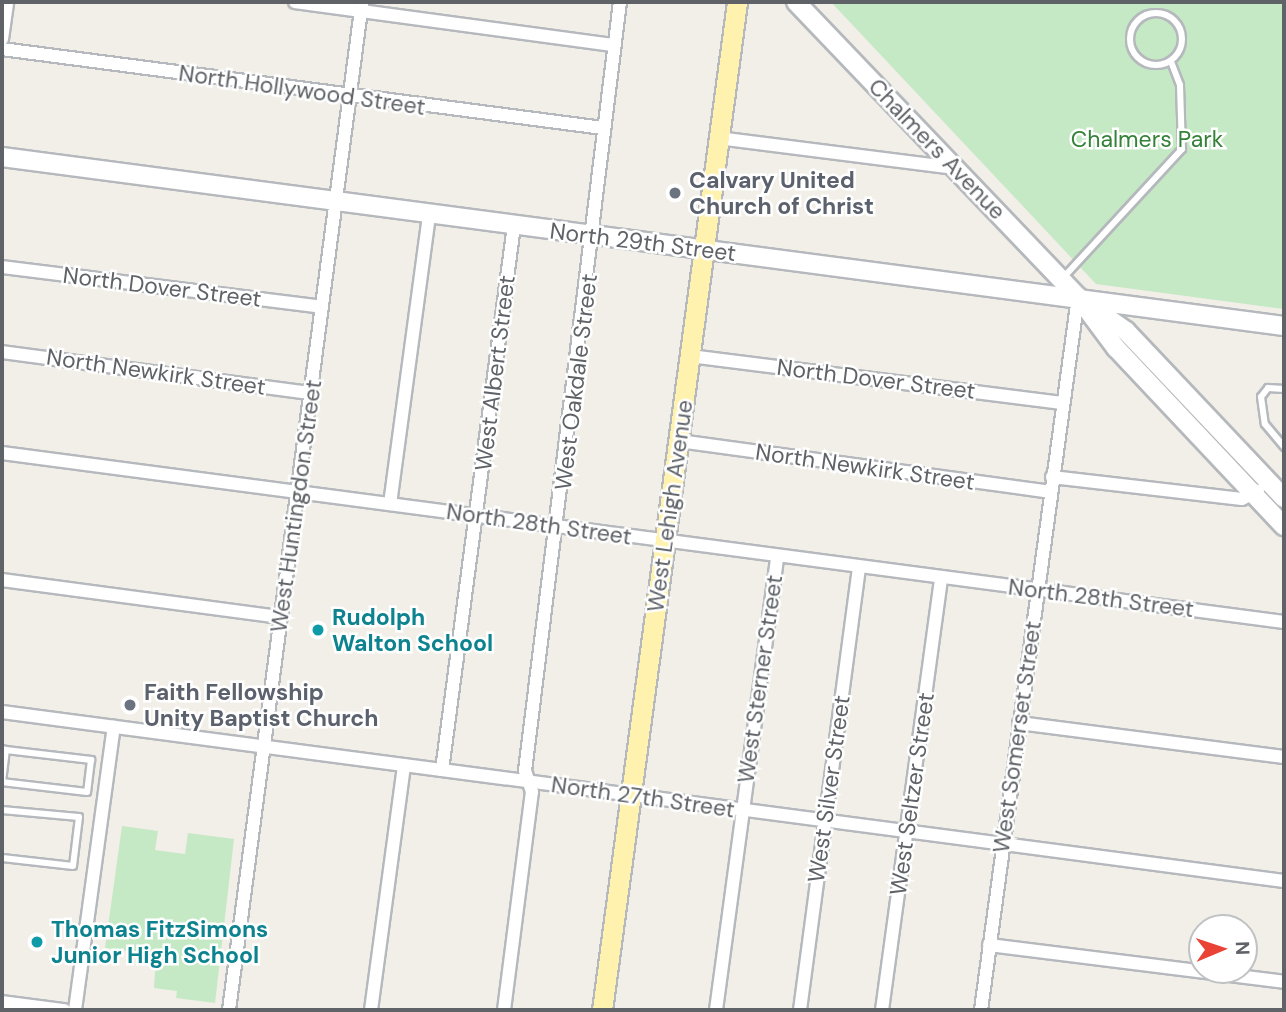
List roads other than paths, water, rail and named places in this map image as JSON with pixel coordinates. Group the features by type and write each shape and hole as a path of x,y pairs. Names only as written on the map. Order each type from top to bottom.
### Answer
{"main road":[{"name":"West Lehigh Avenue","path":"602,1010 737,2"}],"street":[{"path":"2,39 7,2"},
{"path":"295,2 362,6 614,45"},
{"name":"West Oakdale Street","path":"504,1010 532,792 525,771 559,526 603,128 620,2"},
{"name":"Chalmers Avenue","path":"796,2 1078,297 1116,348 1284,526"},
{"name":"West Huntingdon Street","path":"229,1010 362,6"},
{"name":"North Hollywood Street","path":"2,49 350,97 603,128"},
{"path":"718,138 955,168"},
{"name":"North 29th Street","path":"2,158 1284,326"},
{"path":"390,504 429,214"},
{"name":"West Albert Street","path":"442,770 514,225"},
{"name":"North Dover Street","path":"2,267 322,307"},
{"name":"Chalmers Avenue","path":"1078,297 1126,331 1284,498"},
{"name":"West Somerset Street","path":"982,1010 1078,297"},
{"name":"North Newkirk Street","path":"2,352 311,393"},
{"name":"North Dover Street","path":"690,356 1062,403"},
{"name":"North Newkirk Street","path":"679,441 1050,492"},
{"name":"North 28th Street","path":"2,453 859,568 1284,621"},
{"path":"1052,477 1242,499 1255,494 1268,481"},
{"name":"West Sterner Street","path":"716,1010 777,556"},
{"name":"West Silver Street","path":"800,1010 859,568"},
{"name":"West Seltzer Street","path":"882,1010 941,578"},
{"path":"2,580 281,617"},
{"name":"North 27th Street","path":"2,712 1284,881"},
{"path":"1019,723 1284,757"},
{"path":"75,1010 114,727"},
{"path":"371,1010 404,765"},
{"path":"989,945 1284,982"},
{"path":"2,1002 64,1010"}],"lane":[{"path":"1165,14 1177,22 1182,43 1171,61 1155,65 1135,54 1130,33 1144,16 1165,14"},
{"path":"1061,280 1182,149 1180,85 1171,61"},
{"path":"1284,389 1268,388 1261,397 1265,424 1284,447"},
{"path":"4,750 91,760 87,792 2,782 4,750"},
{"path":"2,810 79,817 73,866 2,858"}],"place":[{"name":"Calvary United Church of Christ","path":"675,193"},
{"name":"Rudolph Walton School","path":"318,630"},
{"name":"Faith Fellowship Unity Baptist Church","path":"130,705"},
{"name":"Thomas FitzSimons Junior High School","path":"37,942"}],"park label":[{"name":"Chalmers Park","path":"1147,139"}]}
